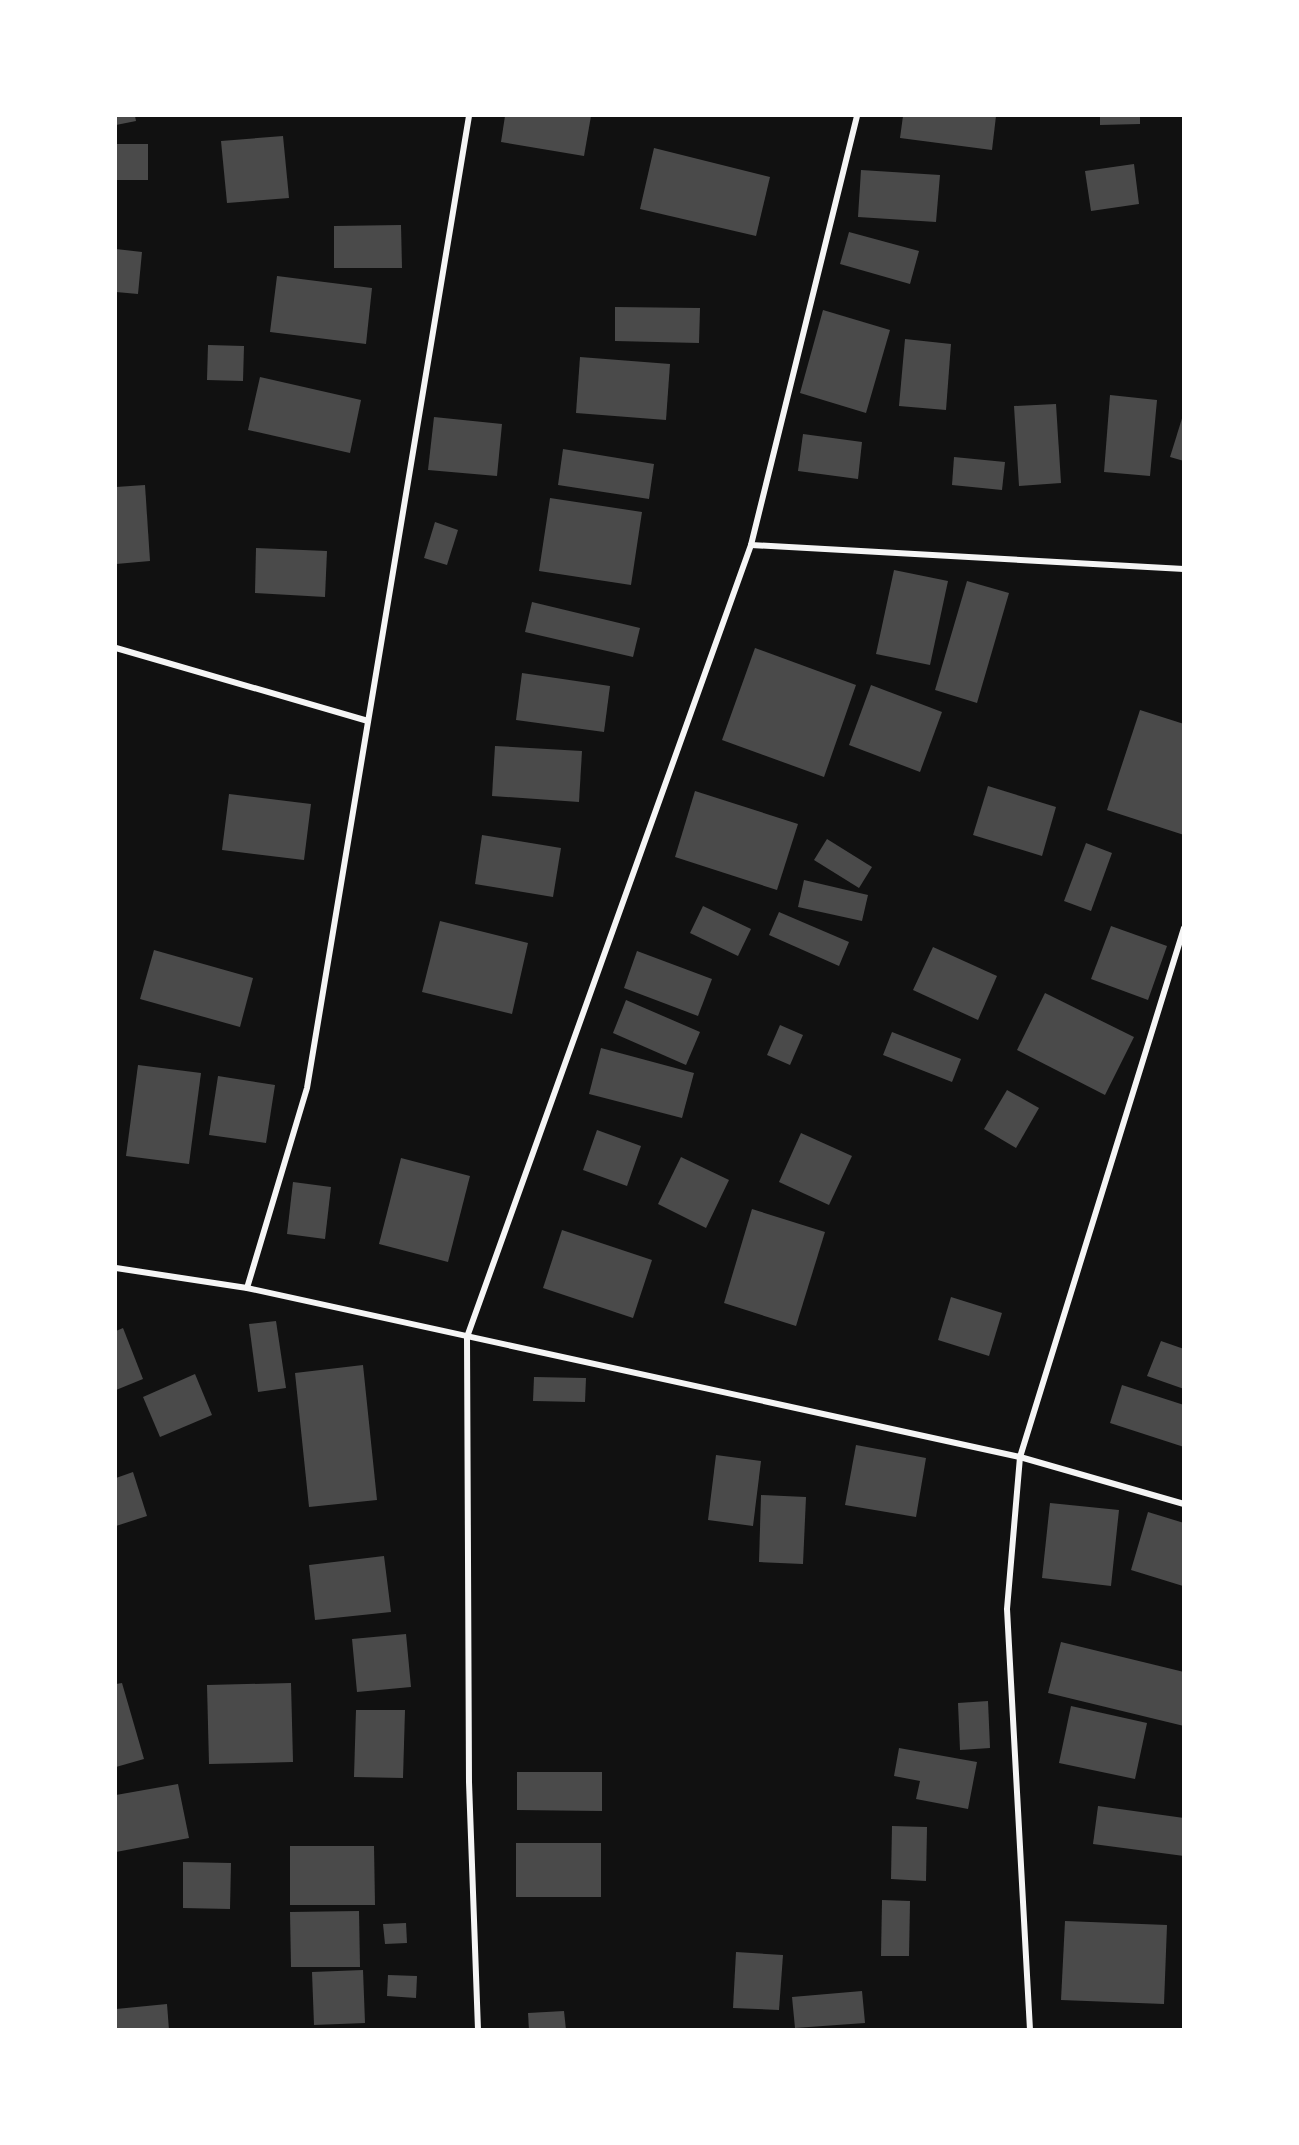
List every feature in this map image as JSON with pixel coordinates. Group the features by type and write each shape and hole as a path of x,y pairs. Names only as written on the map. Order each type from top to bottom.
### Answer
{"street":[{"path":"247,1287 307,1088 469,116"},
{"path":"478,2030 469,1782 467,1337 750,545 857,116"},
{"path":"750,545 1184,569"},
{"path":"116,648 368,721"},
{"path":"1030,2030 1007,1609 1020,1456 1184,928"},
{"path":"116,1268 247,1287 467,1337 1020,1456 1184,1504"}],"building":[{"path":"116,116 135,116 136,121 116,125"},
{"path":"505,116 591,116 584,156 501,142"},
{"path":"903,116 996,116 992,150 900,138"},
{"path":"1100,116 1140,116 1140,124 1100,125"},
{"path":"283,136 289,198 227,203 221,141"},
{"path":"116,144 148,144 148,180 116,180"},
{"path":"654,148 770,177 756,236 640,209"},
{"path":"1134,164 1139,204 1091,211 1085,171"},
{"path":"861,170 940,175 936,222 858,217"},
{"path":"401,225 402,268 334,268 334,226"},
{"path":"849,232 919,251 910,284 840,264"},
{"path":"116,249 142,252 138,294 116,292"},
{"path":"277,276 372,288 366,344 270,332"},
{"path":"615,307 700,308 699,343 615,341"},
{"path":"823,310 890,330 866,413 800,393"},
{"path":"905,339 951,344 946,410 899,406"},
{"path":"208,345 244,346 243,381 207,380"},
{"path":"580,357 670,364 666,420 576,413"},
{"path":"260,377 361,400 350,453 248,430"},
{"path":"1110,395 1157,400 1150,476 1104,472"},
{"path":"1056,404 1061,483 1019,486 1014,406"},
{"path":"1184,412 1184,461 1170,457"},
{"path":"434,417 502,424 497,476 428,470"},
{"path":"803,434 862,442 858,479 798,471"},
{"path":"563,449 654,464 649,499 558,485"},
{"path":"954,457 1005,462 1002,490 952,485"},
{"path":"145,485 150,561 116,564 116,487"},
{"path":"550,498 642,512 631,585 539,571"},
{"path":"435,522 458,530 447,565 424,558"},
{"path":"256,548 327,551 325,597 255,593"},
{"path":"894,570 948,581 930,665 876,654"},
{"path":"967,581 1009,593 977,703 935,690"},
{"path":"532,602 640,628 633,657 525,632"},
{"path":"755,648 856,685 824,777 722,740"},
{"path":"522,673 610,686 604,732 516,720"},
{"path":"871,685 942,712 920,772 849,745"},
{"path":"1140,710 1184,724 1184,835 1107,810"},
{"path":"495,746 582,751 579,802 492,796"},
{"path":"988,786 1056,807 1042,856 973,835"},
{"path":"695,791 798,824 777,890 675,857"},
{"path":"229,794 311,804 304,860 222,850"},
{"path":"482,835 561,848 553,897 475,884"},
{"path":"827,839 872,867 859,888 814,860"},
{"path":"1086,843 1112,853 1091,911 1064,901"},
{"path":"804,880 868,895 862,921 798,907"},
{"path":"703,906 751,929 738,956 690,933"},
{"path":"779,912 849,942 839,966 769,935"},
{"path":"440,921 528,943 512,1014 422,992"},
{"path":"1111,926 1167,946 1148,1000 1091,979"},
{"path":"933,947 997,976 978,1020 913,990"},
{"path":"154,950 253,978 240,1027 140,999"},
{"path":"637,951 712,979 698,1016 624,988"},
{"path":"1045,993 1134,1037 1105,1095 1017,1050"},
{"path":"626,1000 700,1032 686,1065 613,1033"},
{"path":"780,1025 803,1035 790,1065 767,1055"},
{"path":"892,1032 961,1059 952,1082 883,1055"},
{"path":"601,1048 694,1073 682,1118 589,1094"},
{"path":"138,1065 201,1073 189,1164 126,1156"},
{"path":"218,1076 275,1085 266,1143 209,1135"},
{"path":"1007,1090 1039,1108 1016,1148 984,1129"},
{"path":"597,1130 641,1146 627,1186 583,1170"},
{"path":"801,1133 852,1156 829,1205 779,1182"},
{"path":"681,1157 729,1180 706,1228 658,1204"},
{"path":"401,1158 470,1176 448,1262 379,1244"},
{"path":"293,1182 331,1187 325,1239 287,1234"},
{"path":"752,1209 825,1232 796,1326 724,1303"},
{"path":"562,1230 652,1260 633,1318 543,1288"},
{"path":"951,1297 1002,1313 989,1356 938,1340"},
{"path":"276,1321 286,1388 258,1392 249,1324"},
{"path":"123,1328 143,1379 116,1390 116,1331"},
{"path":"1161,1341 1184,1349 1184,1389 1147,1376"},
{"path":"363,1365 377,1500 309,1507 295,1373"},
{"path":"195,1374 212,1415 160,1437 143,1397"},
{"path":"534,1377 586,1378 585,1402 533,1401"},
{"path":"1122,1385 1184,1405 1184,1447 1110,1423"},
{"path":"856,1445 926,1458 916,1517 845,1505"},
{"path":"716,1455 761,1461 753,1526 708,1520"},
{"path":"133,1472 147,1516 116,1526 116,1478"},
{"path":"761,1495 806,1497 803,1564 759,1562"},
{"path":"1050,1503 1119,1510 1111,1586 1042,1578"},
{"path":"1148,1512 1184,1523 1183,1586 1131,1570"},
{"path":"384,1556 391,1612 315,1620 309,1565"},
{"path":"406,1634 411,1687 357,1692 352,1639"},
{"path":"1061,1642 1184,1672 1184,1726 1048,1693"},
{"path":"122,1683 144,1759 116,1767 116,1684"},
{"path":"291,1683 293,1762 209,1764 207,1685"},
{"path":"988,1701 990,1748 960,1750 958,1703"},
{"path":"1071,1706 1147,1723 1135,1779 1059,1763"},
{"path":"356,1710 405,1710 403,1778 354,1777"},
{"path":"899,1748 977,1762 968,1809 916,1799 920,1781 894,1776"},
{"path":"517,1772 602,1772 602,1811 517,1810"},
{"path":"178,1784 189,1838 116,1852 116,1795"},
{"path":"1098,1806 1184,1818 1184,1856 1093,1844"},
{"path":"892,1826 927,1827 926,1881 891,1879"},
{"path":"516,1843 601,1843 601,1897 516,1897"},
{"path":"290,1846 374,1846 375,1905 290,1905"},
{"path":"183,1862 231,1863 230,1909 183,1908"},
{"path":"882,1900 910,1901 909,1956 881,1956"},
{"path":"359,1911 360,1967 291,1967 290,1912"},
{"path":"1065,1921 1167,1925 1164,2004 1061,2000"},
{"path":"406,1923 407,1943 385,1944 383,1924"},
{"path":"736,1952 783,1955 779,2010 733,2008"},
{"path":"363,1970 365,2023 314,2025 312,1972"},
{"path":"388,1975 417,1976 416,1998 387,1996"},
{"path":"862,1991 865,2023 795,2028 792,1997"},
{"path":"167,2004 169,2030 116,2030 116,2009"},
{"path":"564,2011 566,2030 529,2030 528,2013"}]}
